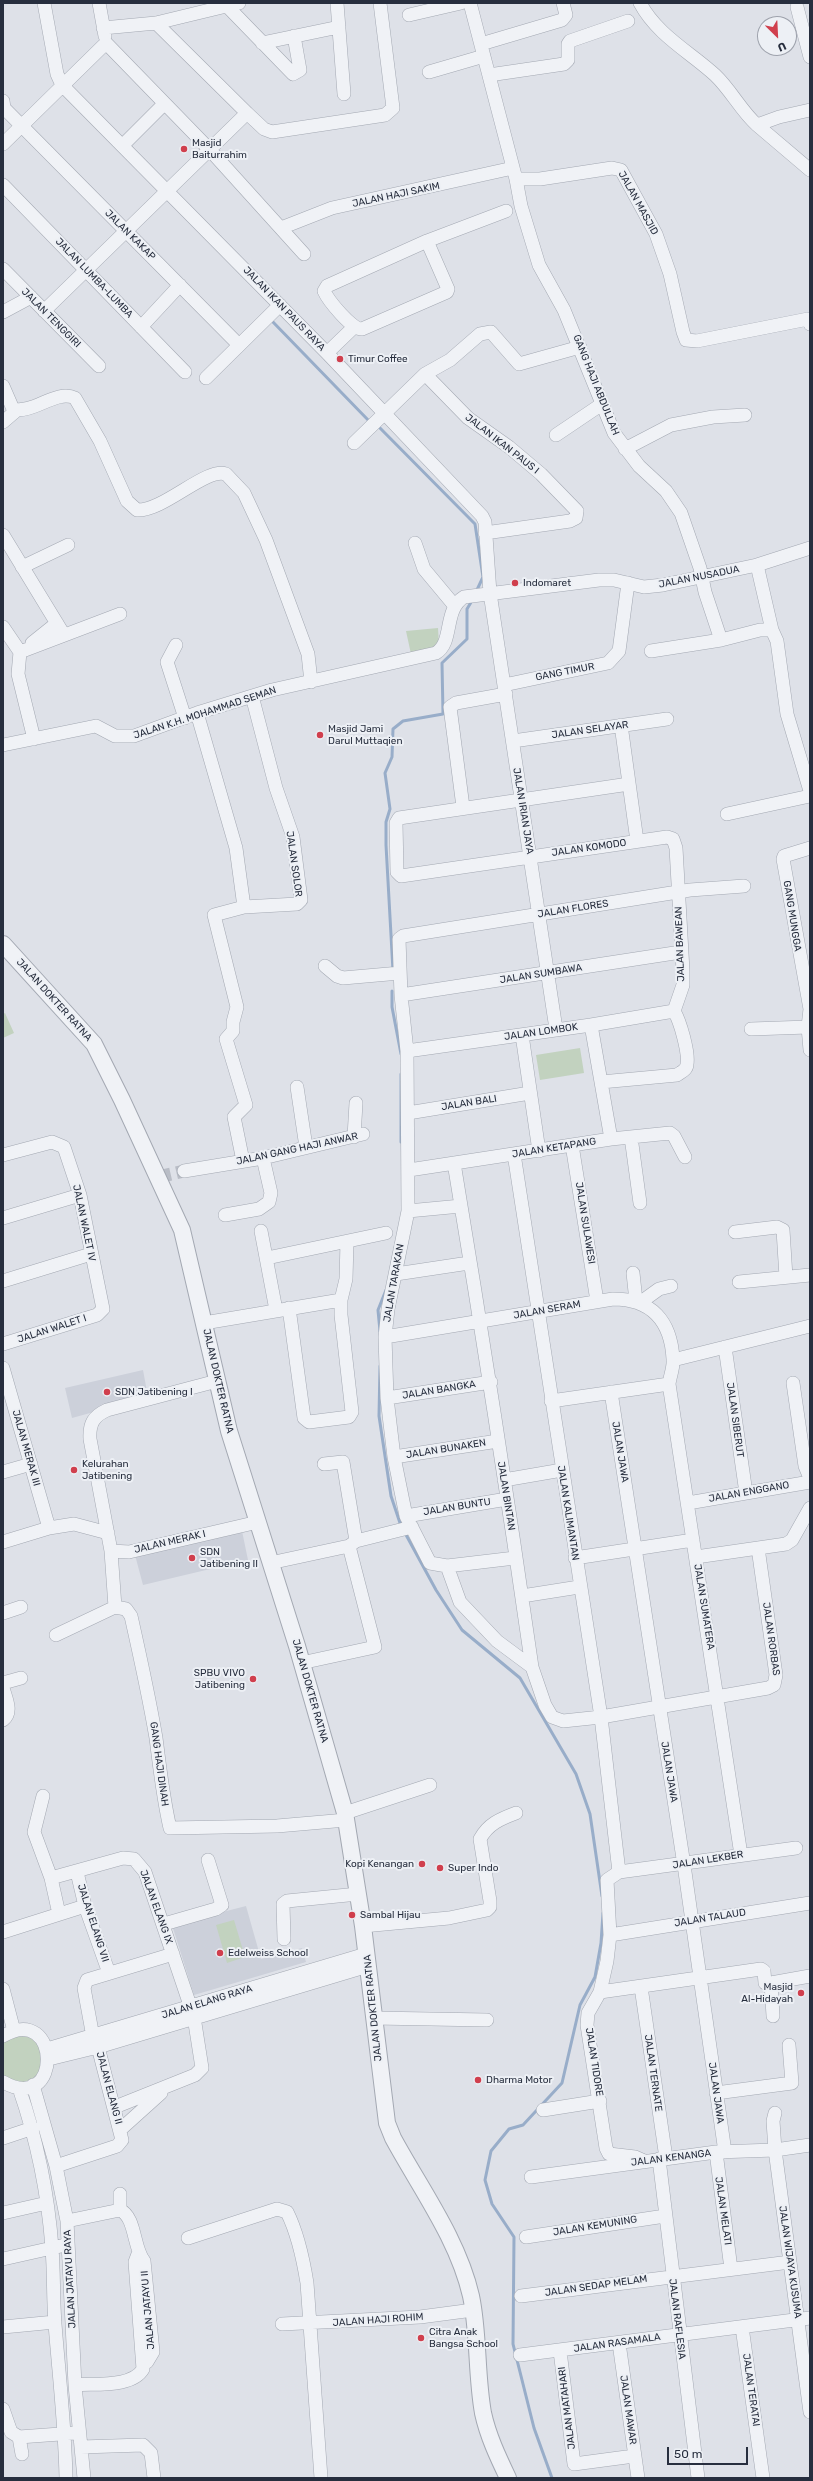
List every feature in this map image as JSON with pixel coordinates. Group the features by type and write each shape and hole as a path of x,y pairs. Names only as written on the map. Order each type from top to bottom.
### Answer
{"street":[{"path":"44,3 57,74 62,85"},
{"path":"99,3 106,43 210,150 304,254"},
{"path":"103,28 156,23 221,6 239,3"},
{"path":"337,3 344,94"},
{"path":"156,23 264,129 272,132 385,115 393,108 380,3"},
{"path":"409,15 461,3"},
{"path":"470,3 515,174"},
{"path":"429,72 562,20 566,15 563,3"},
{"path":"640,3 644,12 671,40 715,75 757,125 810,170"},
{"path":"221,6 262,43 293,74 297,74 300,65 294,36"},
{"path":"797,7 810,57"},
{"path":"489,75 564,64 568,60 568,44 570,41 628,21"},
{"path":"262,43 339,27"},
{"path":"3,144 106,43"},
{"name":"JALAN IKAN PAUS RAYA","path":"62,85 168,190 273,312 327,353 378,418 479,511 485,522 480,594"},
{"path":"123,145 164,104"},
{"name":"JALAN KAKAP","path":"3,106 239,345"},
{"path":"757,125 778,117 810,110"},
{"path":"44,311 247,113"},
{"name":"JALAN MASJID","path":"515,174 540,179 612,168 621,170 656,234 670,274 682,332 686,340 696,341 808,319 810,324"},
{"name":"JALAN HAJI SAKIM","path":"281,228 332,208 515,174"},
{"name":"GANG HAJI ABDULLAH","path":"515,174 521,206 539,265 564,310 614,434 639,466 666,491 681,514 703,576 705,592 721,640"},
{"name":"JALAN LUMBA-LUMBA","path":"3,185 185,372"},
{"path":"428,242 448,289 447,292 362,329 354,327 327,298 324,291 327,286 428,242 506,211"},
{"name":"JALAN TENGGIRI","path":"3,269 99,366"},
{"path":"141,326 180,286"},
{"path":"3,312 31,297"},
{"path":"206,378 273,312"},
{"path":"327,353 354,327"},
{"path":"354,443 424,374 450,360 480,334 488,331 491,332 519,364 580,347"},
{"name":"JALAN IKAN PAUS I","path":"424,374 468,418 510,447 577,511 576,518 570,521 485,533"},
{"path":"4,393 13,409 17,410"},
{"path":"3,422 17,410 34,407 63,397 70,396 75,398 100,441 127,501 137,510 155,507 214,474 226,474 244,493 266,540 308,654 311,682"},
{"path":"556,435 602,404"},
{"path":"625,449 671,425 713,417 745,415"},
{"path":"4,539 64,635"},
{"path":"414,543 424,568 454,605 464,597 480,594"},
{"path":"22,566 68,545"},
{"name":"JALAN NUSADUA","path":"480,594 599,580 614,580 644,587 663,585 757,565 810,548"},
{"path":"757,565 772,630 778,641 788,714 810,791"},
{"name":"GANG TIMUR","path":"463,807 449,711 452,705 522,681 608,663 619,652 628,583"},
{"name":"JALAN IRIAN JAYA","path":"480,594 505,687 549,972 556,1030"},
{"name":"JALAN K.H. MOHAMMAD SEMAN","path":"3,745 96,726 115,736 126,738 197,713 252,696 436,653 443,646 454,605"},
{"path":"25,649 120,614"},
{"path":"34,739 18,674 25,649 57,623"},
{"path":"3,627 25,649"},
{"path":"651,651 721,640 760,630 772,630"},
{"path":"176,645 167,662 185,718"},
{"name":"JALAN SOLOR","path":"243,1160 234,1117 246,1105 226,1039 233,1031 233,1022 238,1006 214,915 244,907 297,904 301,900 293,837 276,788 252,696"},
{"path":"197,713 236,848 244,907"},
{"name":"JALAN SELAYAR","path":"513,741 667,719"},
{"path":"621,725 637,841"},
{"path":"463,807 628,784"},
{"path":"727,814 810,796"},
{"name":"JALAN KOMODO","path":"463,807 399,818 396,823 397,872 401,876 667,837 673,839 676,848"},
{"name":"JALAN BAWEAN","path":"674,1011 683,984 676,848"},
{"name":"GANG MUNGGA","path":"810,848 784,856 783,858 805,959 810,1009 808,1026 810,1050"},
{"name":"JALAN FLORES","path":"403,936 678,892 744,886"},
{"name":"JALAN TARAKAN","path":"403,936 398,943 401,995 407,1051 409,1170 408,1211 388,1309 386,1337 387,1398 394,1457 406,1525 430,1563 447,1566 515,1558"},
{"name":"JALAN DOKTER RATNA","path":"3,944 94,1044 122,1100 182,1230 229,1431 301,1663 346,1816 363,1926 387,2123 393,2138 450,2240 468,2287 473,2310 484,2414 491,2442 508,2478"},
{"name":"JALAN SUMBAWA","path":"401,995 681,952"},
{"path":"325,966 343,978 400,973"},
{"path":"601,1082 671,1076 685,1070 688,1063 679,1020 674,1011"},
{"name":"JALAN LOMBOK","path":"407,1051 591,1025 674,1011"},
{"path":"591,1025 611,1139"},
{"path":"751,1029 808,1026"},
{"path":"522,1035 538,1151"},
{"path":"297,1087 306,1147"},
{"name":"JALAN BALI","path":"408,1113 530,1093"},
{"name":"JALAN GANG HAJI ANWAR","path":"184,1171 243,1160 263,1158 358,1136 356,1103"},
{"name":"JALAN KETAPANG","path":"409,1170 631,1136 670,1133 674,1136 685,1158"},
{"path":"631,1136 640,1203"},
{"name":"JALAN WALET IV","path":"3,1155 52,1142 64,1147 67,1152 80,1195 103,1309 102,1313"},
{"name":"JALAN SULAWESI","path":"572,1145 597,1301"},
{"name":"JALAN KALIMANTAN","path":"514,1154 575,1558 601,1717 619,1872"},
{"path":"225,1215 259,1209 269,1202 271,1193 263,1158"},
{"name":"JALAN BINTAN","path":"454,1163 469,1263 490,1382 532,1667 542,1697 552,1717 563,1722 601,1717 659,1705"},
{"path":"3,1218 80,1195"},
{"path":"408,1211 461,1206"},
{"path":"735,1232 777,1227 783,1230 786,1277"},
{"path":"261,1231 267,1258 283,1309 302,1416 309,1422 346,1418 350,1417 352,1412 341,1300 346,1279 347,1242"},
{"path":"267,1258 386,1233"},
{"path":"3,1281 91,1254"},
{"path":"396,1274 469,1263"},
{"path":"633,1273 638,1301 658,1314 662,1321 673,1360 810,1326"},
{"path":"739,1282 810,1275"},
{"path":"638,1301 659,1289 671,1286"},
{"name":"JALAN SERAM","path":"386,1337 597,1301 613,1299 638,1301"},
{"path":"204,1323 341,1300"},
{"name":"JALAN WALET I","path":"3,1344 102,1313"},
{"name":"JALAN SIBERUT","path":"725,1347 746,1493"},
{"name":"JALAN SUMATERA","path":"673,1360 669,1384 741,1855"},
{"name":"JALAN MERAK III","path":"3,1368 9,1409 31,1464 49,1528"},
{"path":"56,1635 115,1607 111,1551 90,1439 90,1425 94,1419 108,1410 217,1381"},
{"name":"JALAN BANGKA","path":"387,1398 490,1382"},
{"path":"793,1383 806,1466 810,1478"},
{"path":"551,1401 669,1384"},
{"name":"JALAN JAWA","path":"611,1392 684,1865 716,2093 720,2152"},
{"name":"JALAN BUNAKEN","path":"394,1457 498,1441"},
{"path":"301,1663 375,1647 353,1543 343,1462 324,1464"},
{"path":"3,1472 31,1464"},
{"path":"504,1480 562,1470"},
{"name":"JALAN ENGGANO","path":"688,1503 810,1482"},
{"name":"JALAN BUNTU","path":"270,1563 353,1543 406,1525 507,1499"},
{"path":"696,1557 786,1544 792,1540 810,1508"},
{"name":"JALAN MERAK I","path":"111,1551 129,1552 258,1522"},
{"path":"3,1542 49,1528 74,1524 108,1533"},
{"path":"575,1558 693,1540"},
{"name":"JALAN RORBAS","path":"659,1705 768,1688 777,1681 758,1548"},
{"path":"447,1566 460,1602 497,1641 532,1667"},
{"path":"522,1596 580,1587"},
{"path":"3,1613 21,1607"},
{"name":"GANG HAJI DINAH","path":"115,1607 126,1609 131,1616 156,1738 162,1796 170,1828 276,1826 346,1816"},
{"path":"3,1683 21,1678"},
{"path":"3,1688 9,1709 7,1717 3,1720"},
{"path":"346,1816 430,1785"},
{"path":"43,1796 34,1832 51,1878 59,1914"},
{"path":"363,1926 449,1918 487,1910 490,1907 490,1901 479,1847 480,1839 488,1826 499,1819 516,1813"},
{"name":"JALAN LEKBER","path":"619,1872 684,1865 741,1855 796,1848"},
{"name":"JALAN ELANG IX","path":"51,1878 123,1858 134,1858 145,1872 164,1924 192,2012 202,2068 195,2075 167,2088"},
{"path":"164,1924 216,1909 222,1905 208,1860"},
{"name":"JALAN ELANG VII","path":"77,1872 85,1906 109,1973"},
{"name":"JALAN TIDORE","path":"619,1872 610,1876 606,1884 610,1935 607,1961 600,1992 588,2013 587,2025 606,2148 609,2154 635,2157 644,2161"},
{"path":"284,1939 282,1910 283,1904 287,1901 358,1894"},
{"name":"JALAN TALAUD","path":"610,1935 810,1903"},
{"path":"3,1932 85,1906"},
{"path":"109,1973 173,1954"},
{"name":"JALAN ELANG RAYA","path":"48,2054 95,2042 367,1960"},
{"path":"600,1992 759,1969 764,1971 765,1983 810,1976"},
{"name":"JALAN ELANG II","path":"109,1973 87,1980 85,1984 95,2042 121,2129"},
{"path":"771,1983 773,2016"},
{"name":"JALAN TERNATE","path":"640,1987 662,2159"},
{"path":"3,1989 6,2034 34,2034 48,2054 47,2069 42,2078 33,2085 19,2088 3,2082"},
{"path":"374,2018 487,2020"},
{"path":"716,2093 792,2083 789,2045"},
{"name":"JALAN JATAYU RAYA","path":"33,2085 56,2166 67,2221 75,2385 84,2478"},
{"name":"JALAN JATAYU RAYA","path":"19,2088 33,2128 52,2248 55,2322 65,2434 66,2478"},
{"path":"115,2107 167,2088"},
{"path":"56,2166 117,2146 122,2140 121,2129 167,2088"},
{"path":"543,2110 600,2102"},
{"name":"JALAN WIJAYA KUSUMA","path":"775,2113 773,2121 775,2150 790,2262 804,2319 810,2412"},
{"path":"3,2138 33,2128"},
{"name":"JALAN KENANGA","path":"532,2177 720,2152 775,2150 810,2145"},
{"name":"JALAN MELATI","path":"720,2152 731,2269"},
{"name":"JALAN RAFLESIA","path":"662,2159 664,2216 698,2478"},
{"path":"67,2221 120,2210 120,2194"},
{"path":"3,2212 46,2203"},
{"path":"188,2238 277,2209 287,2212 293,2225 303,2258 311,2324 321,2478"},
{"name":"JALAN JATAYU II","path":"75,2385 133,2378 141,2373 143,2364 147,2362 153,2352 144,2261 138,2254 129,2222 124,2212 120,2210"},
{"name":"JALAN KEMUNING","path":"526,2237 664,2216"},
{"path":"3,2259 68,2245"},
{"path":"672,2276 790,2262"},
{"name":"JALAN SEDAP MELAM","path":"521,2296 672,2276"},
{"name":"JALAN HAJI ROHIM","path":"282,2324 311,2324 420,2317 473,2310"},
{"name":"JALAN RASAMALA","path":"520,2355 804,2319"},
{"path":"3,2327 55,2322"},
{"name":"JALAN TERATAI","path":"742,2327 763,2478"},
{"name":"JALAN MAWAR","path":"619,2343 638,2478"},
{"name":"JALAN MATAHARI","path":"560,2351 574,2464 634,2456"},
{"path":"3,2410 11,2432 19,2437 80,2432"},
{"path":"19,2437 22,2454"},
{"path":"82,2447 143,2445 151,2453 154,2478"}],"shaded area":[{"name":"SDN Jatibening I","path":"143,1370 148,1397 72,1418 65,1388"},
{"name":"SDN Jatibening II","path":"242,1531 248,1560 143,1585 135,1555"},
{"name":"Edelweiss School","path":"246,1906 261,1959 302,1948 306,1962 194,1995 172,1925"}],"green space":[{"path":"438,628 439,645 435,649 411,654 406,631"},
{"path":"5,1013 14,1033 3,1038 3,1014"},
{"path":"580,1048 584,1073 540,1080 536,1055"},
{"path":"234,1920 245,1957 227,1963 216,1925"},
{"path":"17,2036 31,2038 35,2041 40,2050 42,2061 42,2068 34,2079 20,2083 3,2076 3,2043"}],"waterway":[{"path":"272,321 370,422"},
{"path":"377,425 475,524 483,577 476,592"},
{"path":"393,971 386,845 386,822 390,809 385,773 392,757 393,729 403,721 443,714 442,663 467,639 467,609 473,599"},
{"path":"392,991 392,1007 401,1054"},
{"path":"401,1074 401,1142"},
{"path":"380,1331 378,1310 386,1290"},
{"path":"380,1366 379,1416 391,1496 401,1526"},
{"path":"405,1533 436,1590 462,1630 520,1678 576,1774 590,1814 602,1896"},
{"path":"552,2478 534,2428 513,2344 514,2237 492,2204 485,2180 491,2151 509,2129 523,2125 562,2083 580,2005 595,1977 601,1943 603,1913"}],"tunnel":[{"path":"158,1177 184,1171"}],"place":[{"name":"Masjid Baiturrahim","path":"184,149"},
{"name":"Timur Coffee","path":"340,359"},
{"name":"Indomaret","path":"515,583"},
{"name":"Masjid Jami Darul Muttaqien","path":"320,735"},
{"name":"SDN Jatibening I","path":"107,1392"},
{"name":"Kelurahan Jatibening","path":"74,1470"},
{"name":"SDN Jatibening II","path":"192,1558"},
{"name":"SPBU VIVO Jatibening","path":"253,1679"},
{"name":"Kopi Kenangan","path":"422,1864"},
{"name":"Super Indo","path":"440,1868"},
{"name":"Sambal Hijau","path":"352,1915"},
{"name":"Edelweiss School","path":"220,1953"},
{"name":"Masjid Al-Hidayah","path":"801,1993"},
{"name":"Dharma Motor","path":"478,2080"},
{"name":"Citra Anak Bangsa School","path":"421,2338"}]}
